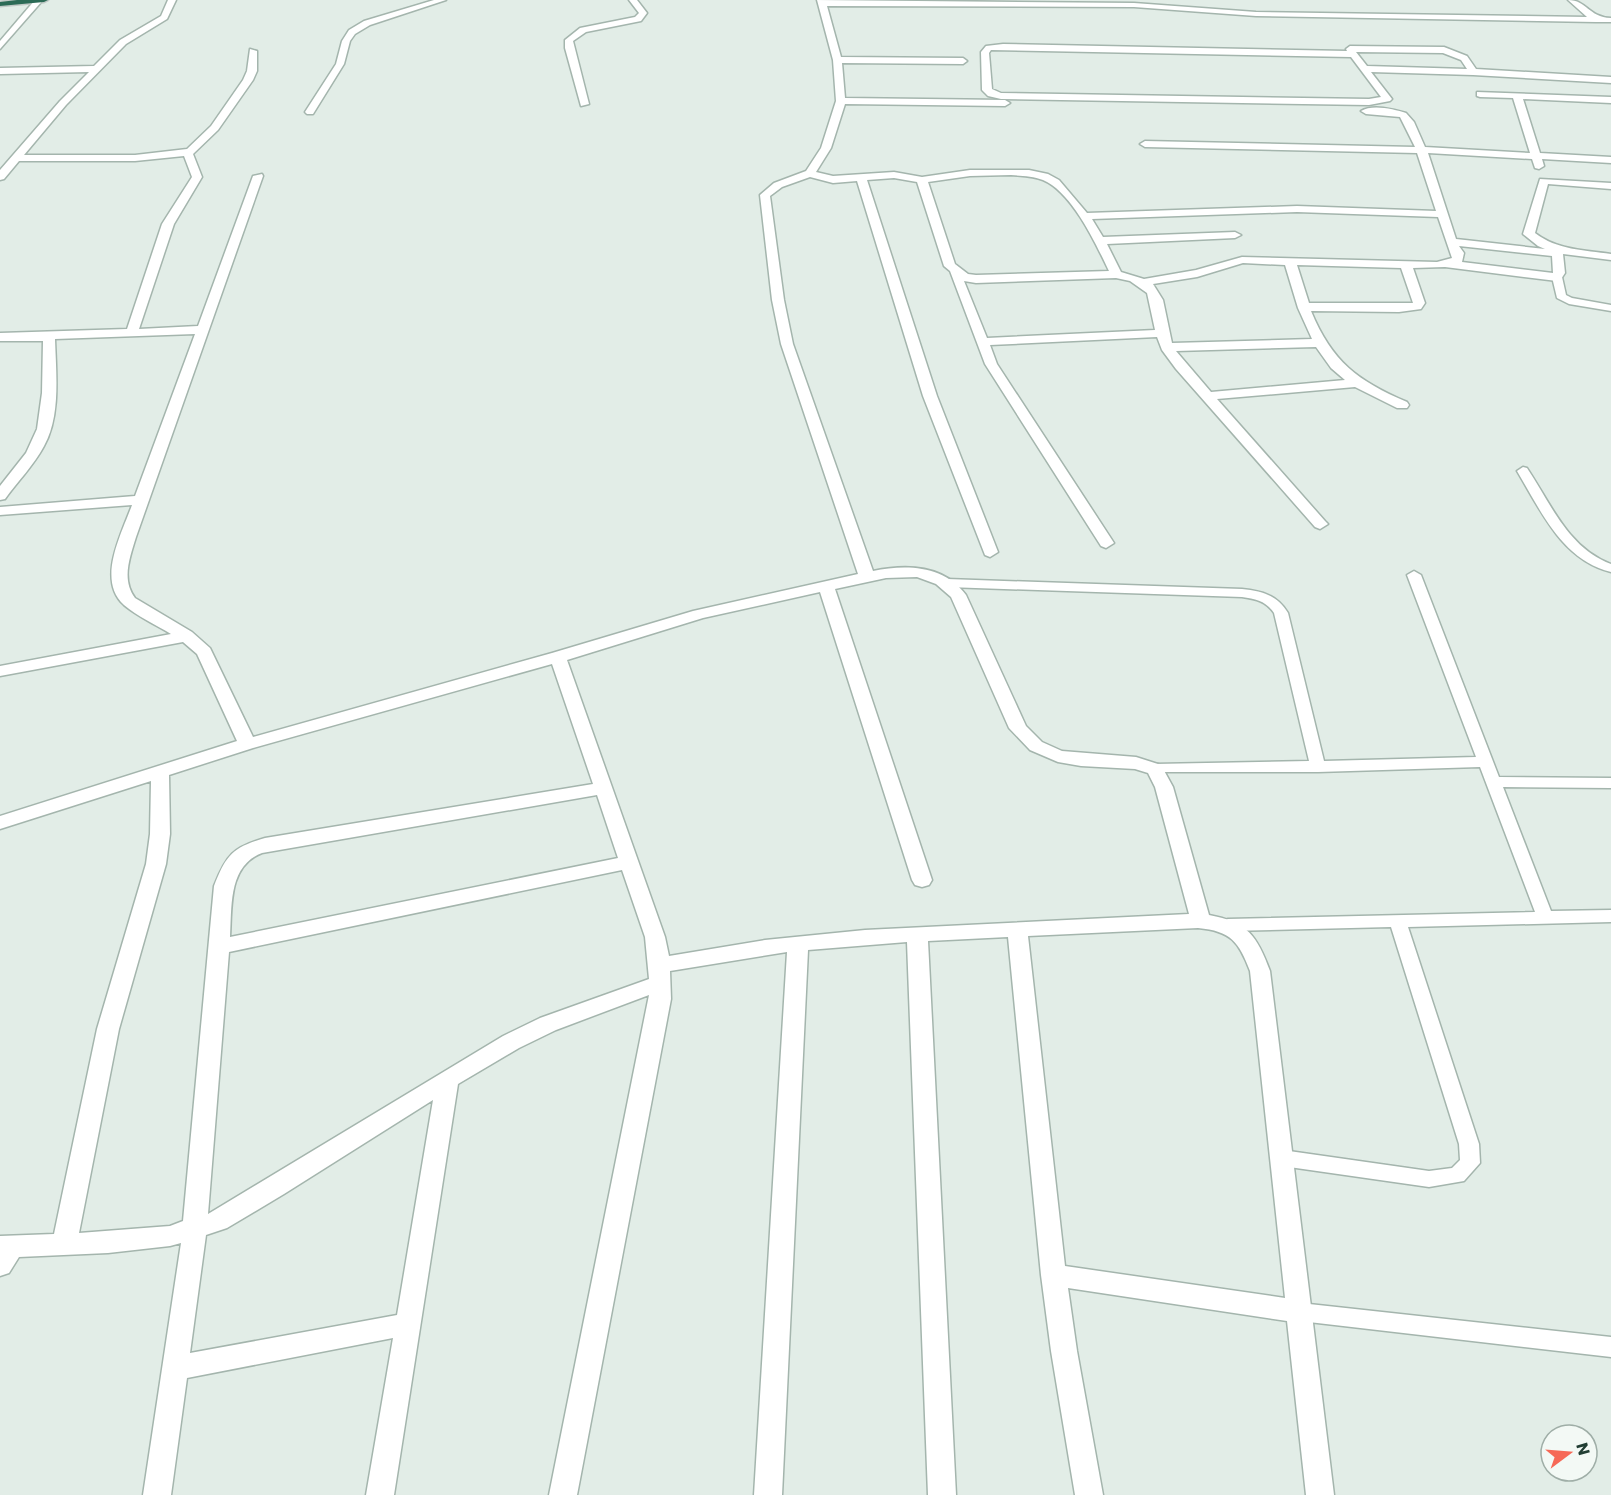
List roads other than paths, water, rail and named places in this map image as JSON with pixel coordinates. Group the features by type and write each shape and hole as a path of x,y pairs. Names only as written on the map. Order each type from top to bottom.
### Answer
{"highway":[{"path":"0,3 14,0"},
{"path":"0,3 44,0"}],"street":[{"path":"0,46 39,0"},
{"path":"0,177 63,103 96,69 123,42 164,17 172,0"},
{"path":"310,112 340,64 346,41 352,32 367,23 442,0"},
{"path":"584,104 569,48 569,39 583,30 638,19 643,13 633,0"},
{"path":"1572,0 1596,20"},
{"path":"867,577 793,369 778,300 765,195 778,184 810,173 826,148 841,101 837,60 822,2 1122,5 1256,14 1611,20"},
{"path":"1353,54 1003,47 989,48 985,52 987,90 991,94 1000,96 1369,102 1387,99 1350,49 1444,50 1464,58 1473,72"},
{"path":"17,158 162,157 188,153 202,142 240,93 252,71 253,51"},
{"path":"837,60 963,61"},
{"path":"0,71 96,69"},
{"path":"1363,69 1473,72 1611,80"},
{"path":"1480,94 1611,100"},
{"path":"1517,96 1544,181 1530,234 1542,244 1558,252"},
{"path":"841,101 1389,112 1402,115 1409,120 1451,242 1458,253 1458,260 1449,264"},
{"path":"1144,144 1421,150 1611,160"},
{"path":"132,332 168,224 196,177 188,153"},
{"path":"810,173 817,178 903,174 922,180 966,173 1036,174 1055,182 1083,216 1100,241 1116,274"},
{"path":"247,744 204,652 186,636 129,601 121,590 120,568 141,500 258,176"},
{"path":"861,176 930,396 990,552"},
{"path":"922,180 950,266 955,272 991,364 1106,543"},
{"path":"1544,181 1611,186"},
{"path":"1083,216 1296,209 1441,214"},
{"path":"1234,211 1238,247"},
{"path":"1100,241 1238,247 1290,261 1406,265 1449,264 1557,277 1559,273 1558,252"},
{"path":"1451,242 1611,257"},
{"path":"1145,282 1197,273 1238,247"},
{"path":"1290,261 1304,307 1319,343 1348,376 1402,405"},
{"path":"1304,307 1399,308 1417,306 1419,303 1406,265"},
{"path":"955,272 964,277 976,279 1116,274 1134,277 1145,282 1157,298 1167,347 1320,524"},
{"path":"0,337 202,330"},
{"path":"981,342 1163,333"},
{"path":"0,496 32,454 45,425 49,339 38,336"},
{"path":"1167,347 1319,343"},
{"path":"1207,396 1360,383"},
{"path":"0,511 141,500"},
{"path":"0,823 247,744 558,657 699,614 867,577 910,572 931,574 947,583 958,595 1018,728 1036,746 1058,756 1082,760 1136,763 1155,769 1164,787 1201,921"},
{"path":"826,586 922,880"},
{"path":"0,671 186,636"},
{"path":"558,657 655,937 660,974 660,999 563,1495"},
{"path":"64,1244 108,1029 156,864 160,834 160,772"},
{"path":"157,1495 195,1228 224,886 232,863 243,851 265,845 603,788"},
{"path":"219,947 629,862"},
{"path":"4,1253 64,1244 170,1236 218,1221 448,1078 511,1042 660,974 798,944 918,935 1201,921 1228,925 1247,941 1260,970 1320,1495"},
{"path":"1017,930 1054,1275 1064,1351 1089,1495"},
{"path":"918,935 942,1495"},
{"path":"768,1495 798,944"},
{"path":"380,1495 448,1078"},
{"path":"1054,1275 1300,1312"},
{"path":"176,1368 408,1324"}],"lane":[{"path":"1557,277 1561,296 1569,301 1611,308"},
{"path":"1523,471 1561,532 1579,553 1611,568"},
{"path":"1414,575 1545,917"},
{"path":"947,583 1242,593 1261,596 1276,603 1281,614 1318,766"},
{"path":"1155,769 1485,762"},
{"path":"1493,782 1611,783"},
{"path":"1228,925 1611,916"},
{"path":"1282,1158 1429,1179 1457,1175 1470,1163 1469,1144 1398,921"},
{"path":"1300,1312 1611,1347"}]}
